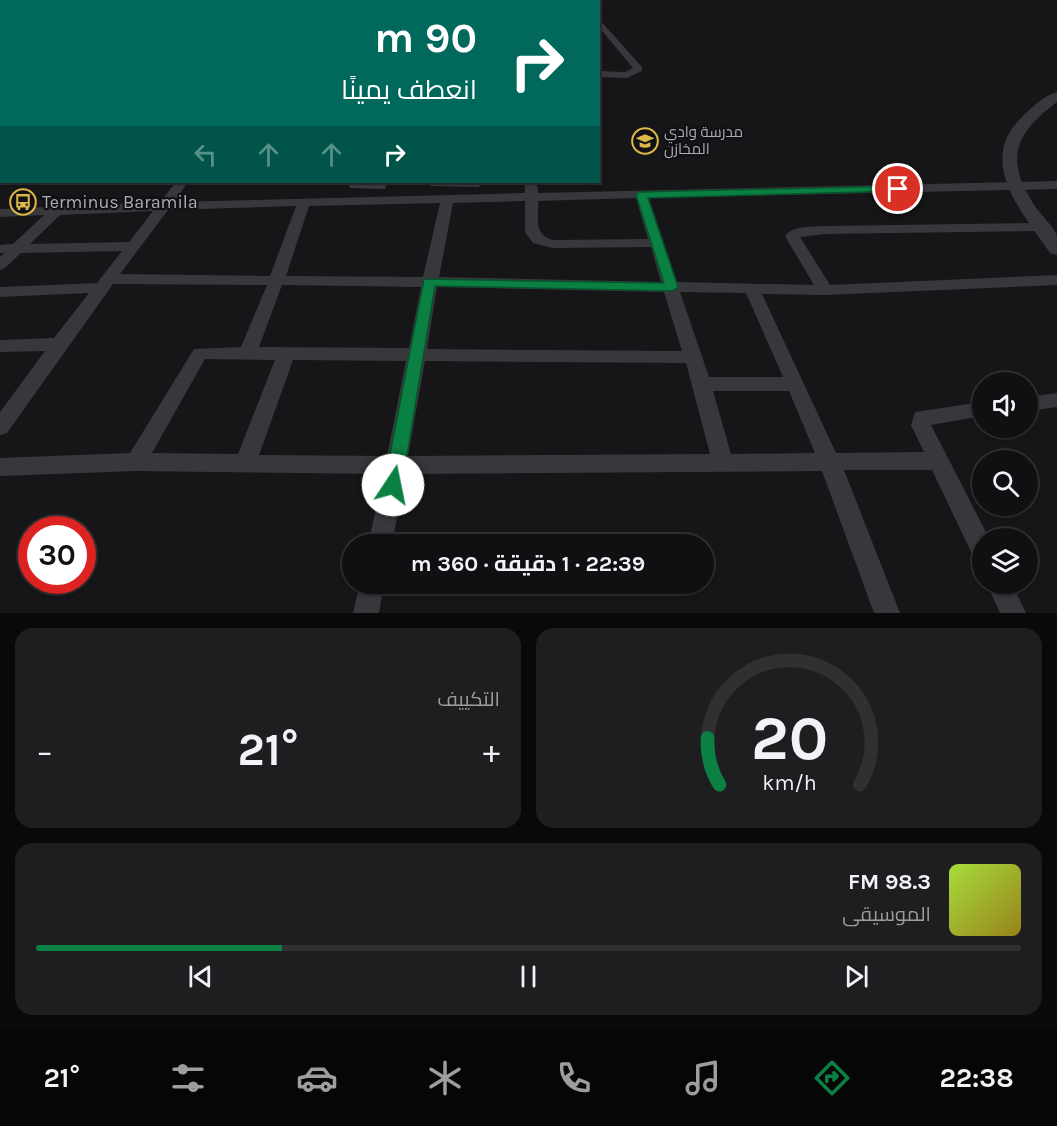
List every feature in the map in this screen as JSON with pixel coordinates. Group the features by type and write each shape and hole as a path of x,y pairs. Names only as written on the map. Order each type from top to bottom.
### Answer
{"street":[{"path":"600,22 639,69 627,75 600,74"},
{"path":"1057,96 1019,128 1012,141 1009,168 1015,186 1057,249"},
{"path":"2,421 181,183"},
{"path":"531,183 532,232 538,240 553,243 658,243"},
{"path":"0,213 304,202 1057,185"},
{"path":"641,195 702,384 723,462"},
{"path":"382,534 397,465 429,282 447,199"},
{"path":"248,352 278,279 304,202"},
{"path":"0,265 56,211"},
{"path":"825,290 792,236 795,233 825,230 1042,227"},
{"path":"0,249 133,246"},
{"path":"0,292 104,284 278,279 825,290 1057,280"},
{"path":"752,289 830,463 887,613"},
{"path":"0,346 58,344"},
{"path":"136,462 200,353 693,357"},
{"path":"245,464 286,354"},
{"path":"702,384 796,384"},
{"path":"1038,403 1057,400"},
{"path":"972,410 922,417 921,425 972,529"},
{"path":"0,467 136,462 397,465 939,461"},
{"path":"366,613 370,594"},
{"path":"1004,594 1013,613"}],"place":[{"name":"مدرسة وادي المخازن","path":"645,141"},
{"name":"Terminus Baramila","path":"23,202"}],"route":[{"path":"393,485 429,282 672,287 641,195 898,189"}]}
